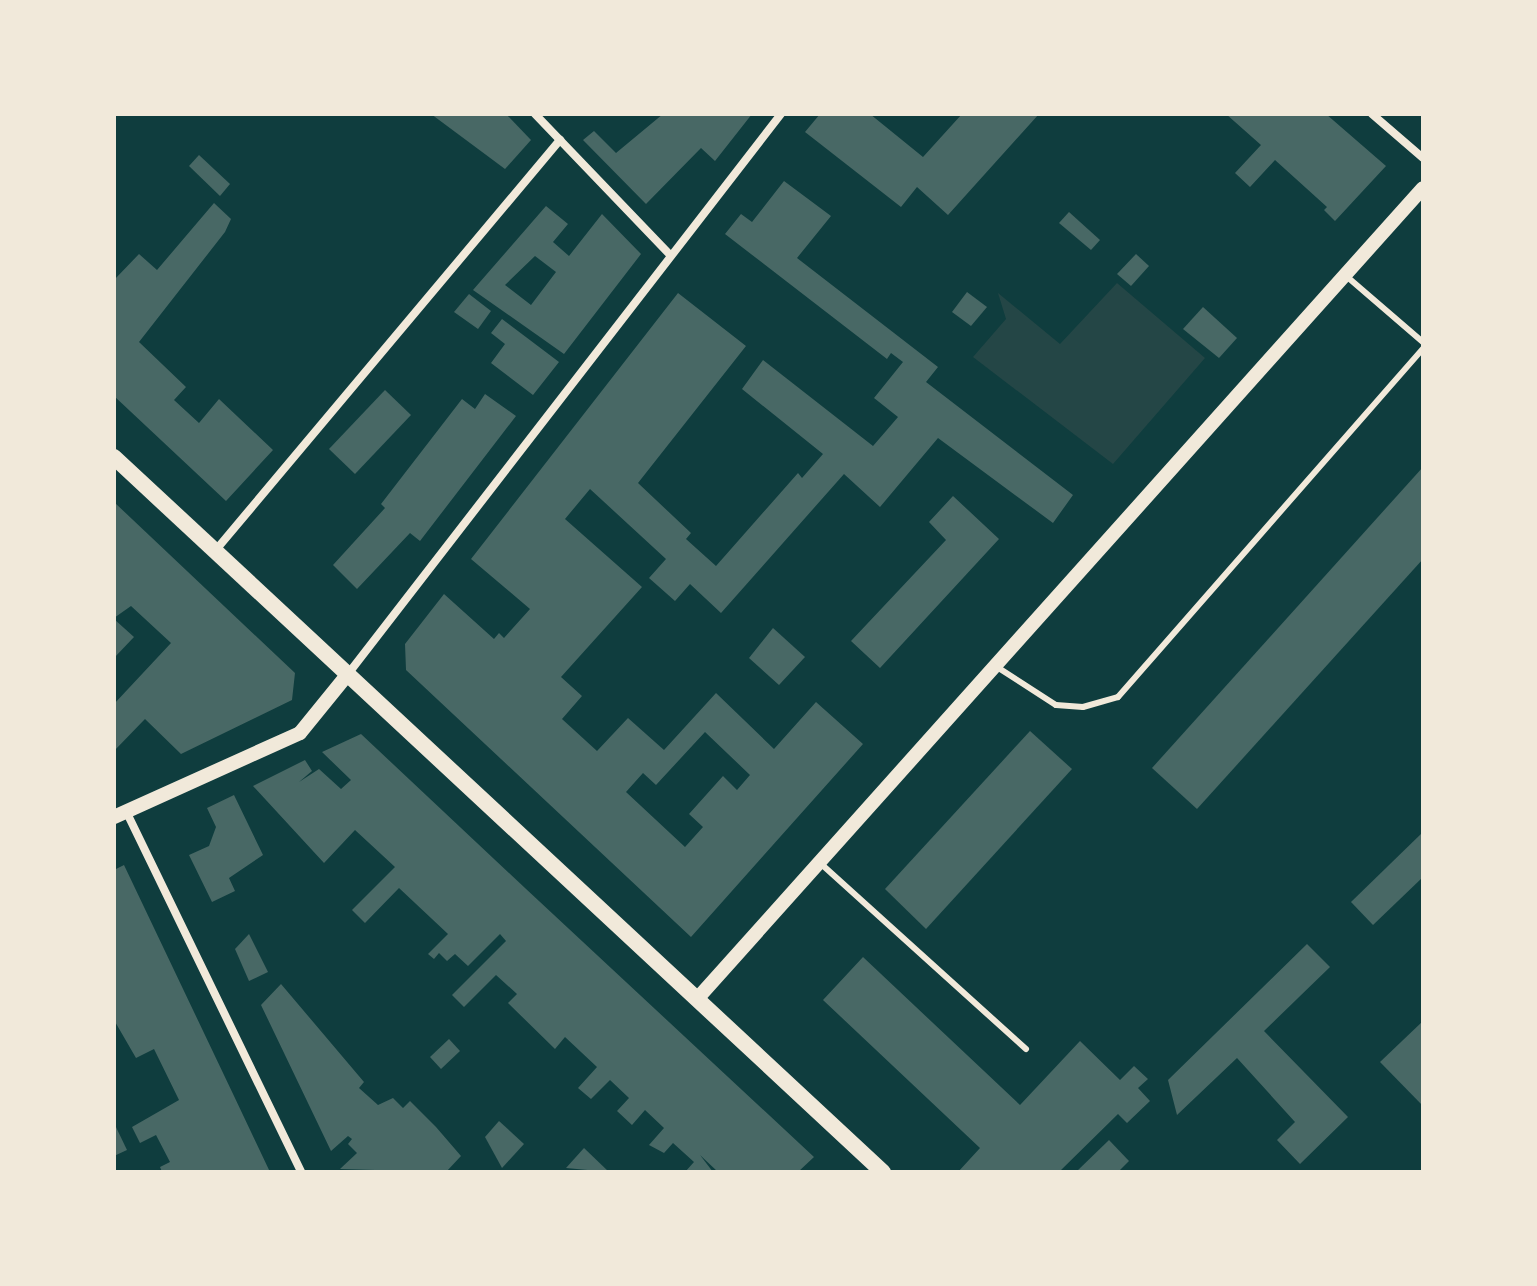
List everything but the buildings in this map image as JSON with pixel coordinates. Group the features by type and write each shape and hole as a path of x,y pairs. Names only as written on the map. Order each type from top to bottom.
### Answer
{"main road":[{"path":"114,457 883,1172"}],"street":[{"path":"535,114 670,255"},
{"path":"301,1172 120,814 300,733 781,114"},
{"path":"1372,114 1423,158"},
{"path":"215,551 560,140"},
{"path":"697,999 1423,188"}],"lane":[{"path":"1345,275 1423,342"},
{"path":"995,665 1056,705 1083,707 1118,697 1423,349"},
{"path":"819,862 1026,1049"}],"shaded area":[{"path":"1117,283 1205,358 1113,464 973,357 1006,319 998,293 1060,344"}]}
